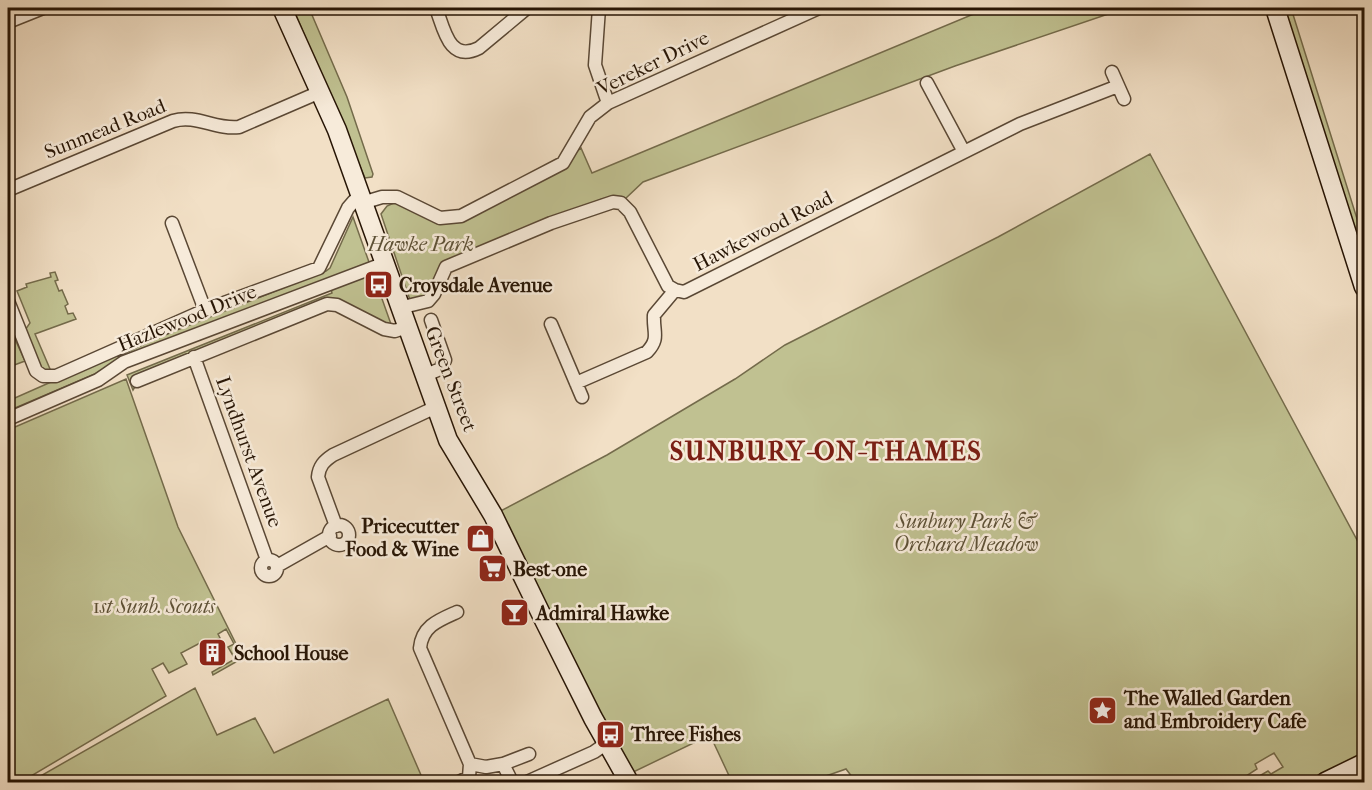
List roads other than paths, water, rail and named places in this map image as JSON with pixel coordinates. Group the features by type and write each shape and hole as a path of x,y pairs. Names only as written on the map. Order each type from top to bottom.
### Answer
{"street":[{"path":"8,22 42,8"},
{"name":"Green Street","path":"282,8 337,130 448,440 493,514 544,620 629,783"},
{"path":"435,8 453,48 462,52 471,52 527,8"},
{"path":"599,8 595,66 608,103"},
{"name":"Vereker Drive","path":"361,201 396,196 440,218 461,216 563,163 590,117 608,103 819,8"},
{"path":"1275,8 1365,287"},
{"path":"1112,72 1124,99"},
{"path":"927,83 964,152"},
{"name":"Hawkewood Road","path":"399,308 428,301 434,294 446,267 551,223 613,202 627,207 668,286 684,292 1020,124 1118,86"},
{"name":"Sunmead Road","path":"8,190 173,121 183,118 226,128 239,126 320,92"},
{"path":"8,301 11,320 33,366 43,376 56,376 205,310 319,267 348,208 354,201 361,201"},
{"path":"172,223 205,310"},
{"name":"Hazlewood Drive","path":"8,419 98,380 124,362 386,263"},
{"path":"576,382 646,352 656,340 654,321 657,310 675,290"},
{"path":"137,381 327,304 337,305 390,331 406,327"},
{"path":"424,376 440,369 445,360 431,320"},
{"path":"568,330 553,330 582,397"},
{"name":"Lyndhurst Avenue","path":"194,357 272,563 333,531 318,477 322,464 333,455 436,406"},
{"path":"457,612 426,630 420,648 470,764 469,777 459,783"},
{"path":"527,783 594,752 607,743"},
{"path":"470,764 486,767 504,764 529,754"},
{"path":"1325,783 1365,763"},
{"path":"504,764 512,783"}],"place":[{"name":"Croysdale Avenue","path":"378,285"},
{"name":"Pricecutter Food & Wine","path":"480,538"},
{"name":"Best-one","path":"492,569"},
{"name":"Admiral Hawke","path":"515,613"},
{"name":"School House","path":"213,653"},
{"name":"The Walled Garden and Embroidery Cafe","path":"1103,710"},
{"name":"Three Fishes","path":"610,734"}],"district":[{"name":"SUNBURY-ON-THAMES","path":"826,451"}],"park label":[{"name":"Hawke Park","path":"421,244"},
{"name":"Sunbury Park & Orchard Meadow","path":"966,532"},
{"name":"1st Sunb. Scouts","path":"154,606"}]}
